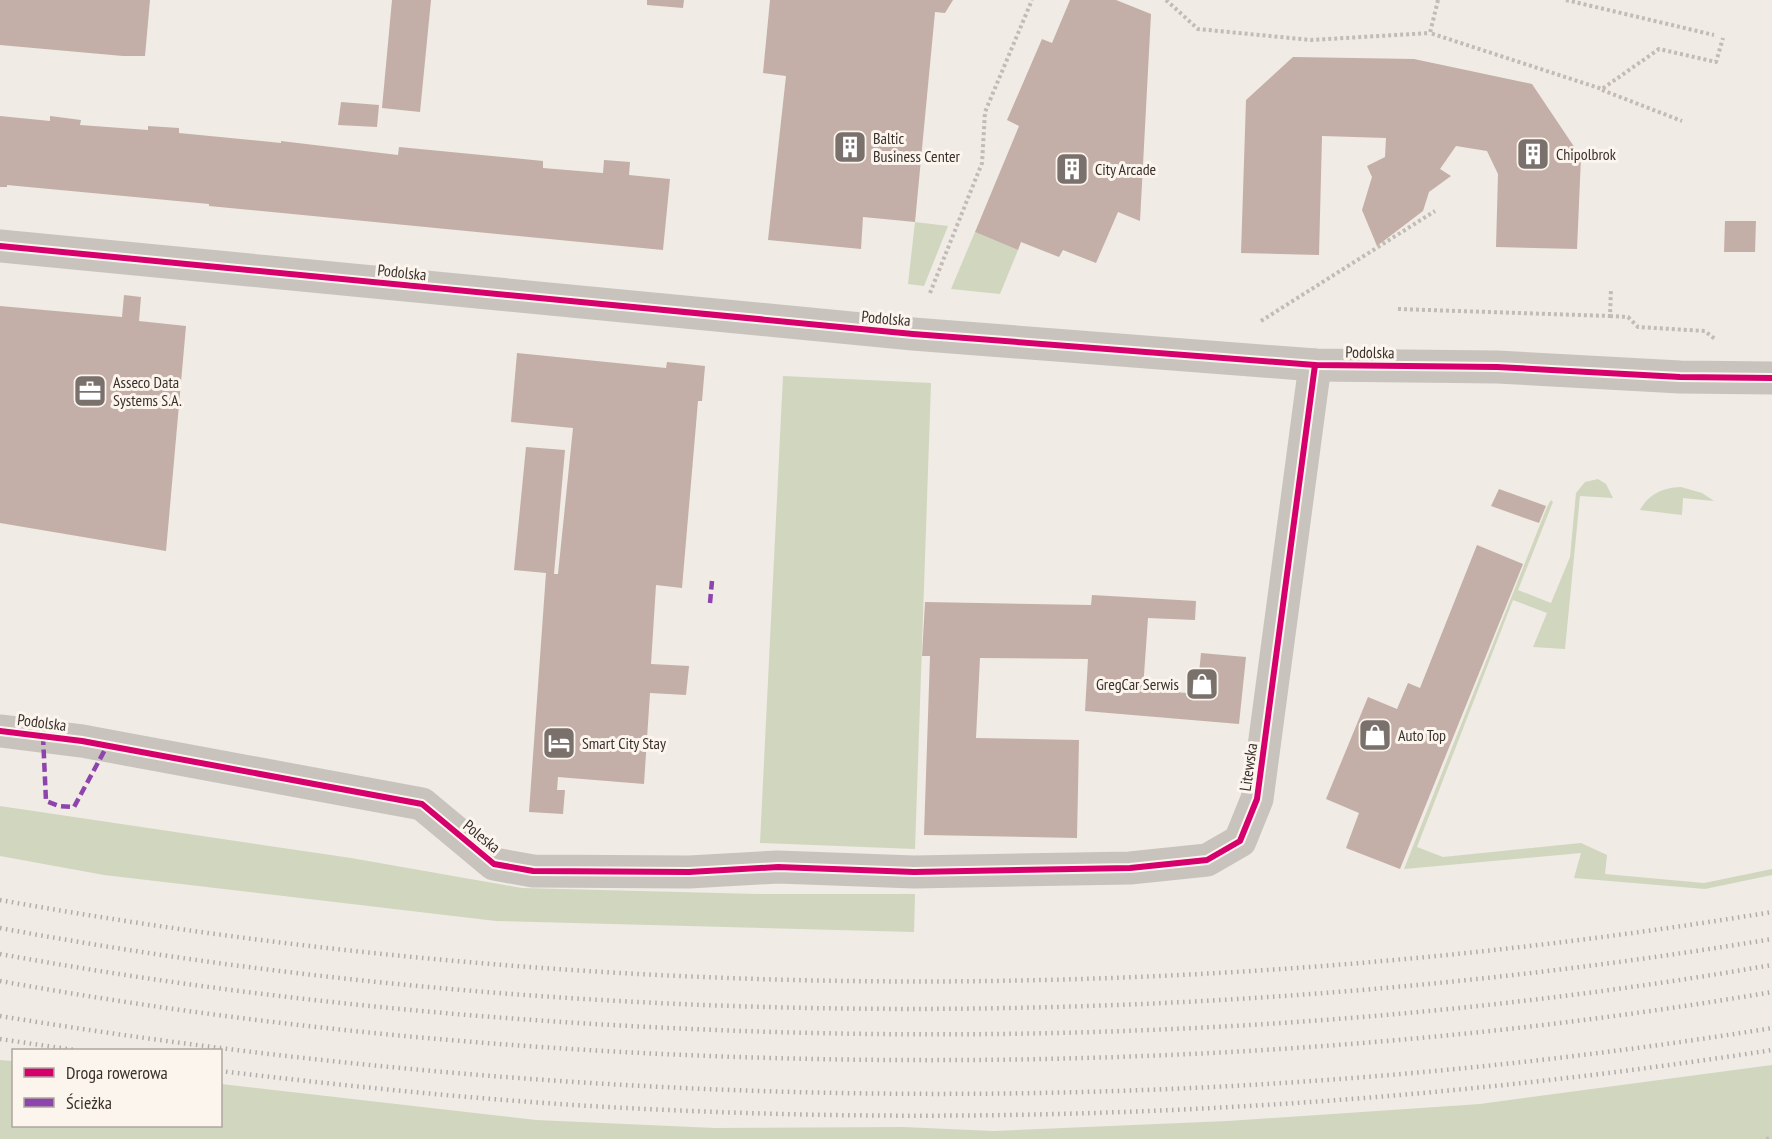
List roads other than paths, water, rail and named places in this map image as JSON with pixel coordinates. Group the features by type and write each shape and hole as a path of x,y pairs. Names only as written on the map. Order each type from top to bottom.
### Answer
{"street":[{"name":"Podolska","path":"0,246 902,333 1315,365 1497,367 1680,377 1772,378"},
{"name":"Litewska","path":"914,872 1141,867 1207,860 1240,841 1257,799 1315,365"},
{"name":"Podolska","path":"0,731 82,741"},
{"name":"Poleska","path":"82,741 422,804 494,864 533,871 689,872 778,867 914,872"}],"railway":[{"path":"0,900 220,935 441,960 663,975 886,981 1108,978 1330,965 1552,943 1772,912"},
{"path":"0,928 217,963 437,988 661,1003 885,1009 1110,1005 1334,992 1555,970 1772,939"},
{"path":"0,954 161,980 404,1009 649,1027 930,1034 1071,1033 1353,1018 1633,987 1772,965"},
{"path":"0,981 85,996 255,1020 427,1038 684,1055 957,1060 1093,1058 1366,1043 1502,1030 1637,1013 1772,992"},
{"path":"0,1016 220,1048 441,1072 663,1087 886,1094 1108,1091 1330,1080 1552,1059 1772,1028"},
{"path":"0,1039 67,1049"},
{"path":"222,1071 524,1102 770,1114 913,1116 1200,1109 1344,1100 1487,1087 1772,1050"}],"place":[{"name":"Baltic Business Center","path":"850,147"},
{"name":"Chipolbrok","path":"1533,154"},
{"name":"City Arcade","path":"1072,169"},
{"name":"Asseco Data Systems S.A.","path":"90,391"},
{"name":"GregCar Serwis","path":"1202,684"},
{"name":"Auto Top","path":"1375,735"},
{"name":"Smart City Stay","path":"559,743"}]}
